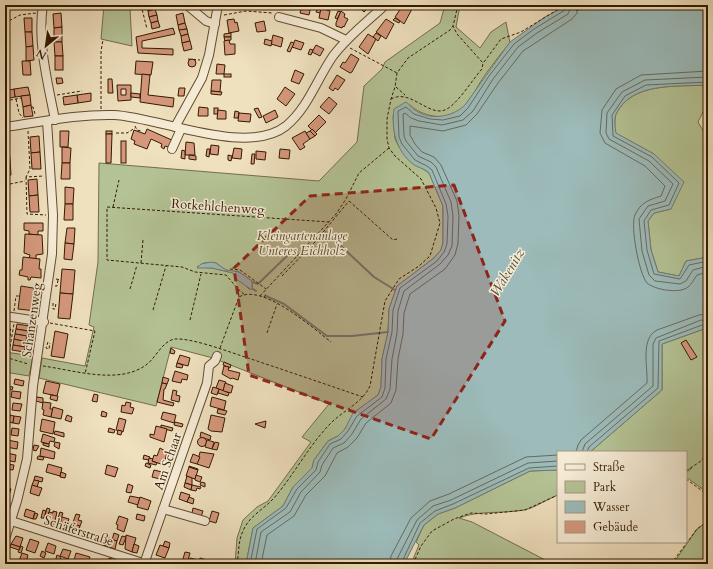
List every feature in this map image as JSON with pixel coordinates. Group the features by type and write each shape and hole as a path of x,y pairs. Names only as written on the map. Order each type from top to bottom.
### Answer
{"street":[{"path":"187,5 206,21 215,21"},
{"path":"172,150 178,128 202,78 218,5"},
{"path":"5,127 26,127 51,120 101,115 134,118 220,136 259,136 275,132 285,127 300,112 332,58 344,41 385,5"},
{"name":"Schanzenweg","path":"5,538 8,520 22,483 27,459 36,365 44,322 52,254 53,215 50,176 51,120 50,96 42,33 43,9"},
{"path":"279,17 321,28 344,41"},
{"path":"11,317 44,322"},
{"name":"Am Schaar","path":"145,564 207,383 209,366 215,361 218,353"},
{"path":"163,509 205,521"},
{"name":"Schäferstraße","path":"8,520 134,562 145,564"}],"path":[{"path":"141,5 146,29"},
{"path":"237,564 241,537 248,521 274,497 326,428 342,412 364,397 370,386 385,301 400,278 419,266 430,256 440,223 436,208 421,179 395,156 389,148 387,139 387,119 390,99 395,87 397,73 408,58 447,33 453,26 458,5"},
{"path":"395,87 400,93 428,107 445,110 452,105 482,68 483,62 501,39 521,32 565,5"},
{"path":"575,5 577,11"},
{"path":"582,5 583,9"},
{"path":"5,23 20,15 43,9"},
{"path":"215,21 246,11 258,13 269,12 279,17"},
{"path":"453,26 457,34 483,62"},
{"path":"101,115 101,51 103,40"},
{"path":"344,41 397,73"},
{"path":"188,59 203,60"},
{"path":"50,96 82,92"},
{"path":"390,99 400,96 407,97"},
{"path":"5,101 21,98"},
{"path":"16,99 19,113 23,116 26,127 30,169 26,177 27,214 53,215"},
{"path":"32,107 34,107 36,123"},
{"path":"116,133 127,133 135,128"},
{"path":"260,296 329,222 346,199 359,173 389,148"},
{"path":"26,177 50,176"},
{"path":"5,185 26,180"},
{"path":"113,208 119,180"},
{"path":"346,199 393,241 397,239"},
{"path":"282,276 299,259 349,201"},
{"name":"Rotkehlchenweg","path":"137,264 107,260 107,207 329,222"},
{"path":"141,264 143,240"},
{"path":"130,289 137,264 141,264 186,267 201,273 226,275 238,289 246,295"},
{"path":"153,310 166,266"},
{"path":"230,269 240,270 267,290"},
{"path":"190,320 201,273"},
{"path":"56,280 61,280"},
{"path":"55,286 58,286 58,280"},
{"path":"218,353 239,297 238,289"},
{"path":"239,297 246,295 260,296 277,303 331,342"},
{"path":"10,347 11,317 16,296 20,296"},
{"path":"266,333 277,303"},
{"path":"44,322 95,330 85,374"},
{"path":"5,357 36,365 85,374 122,374 134,372 148,364 165,343 173,339 183,340 218,353 364,397"},
{"path":"687,471 701,461 708,452"},
{"path":"687,480 708,495"},
{"path":"413,564 421,546 432,531 454,519 471,513 486,514 525,510 557,495"},
{"path":"671,564 697,530 708,521"}],"highlighted area":[{"path":"454,185 505,321 431,439 249,375 234,268 310,196"}],"green space":[{"path":"104,5 130,8 132,46 101,39"},
{"name":"Kleingartenanlage Unteres Eichholz","path":"445,5 460,5 456,27 480,48 491,32 506,22 510,43 485,75 467,104 459,112 447,116 433,116 420,112 410,105 393,116 395,139 398,145 408,159 429,173 443,206 443,243 441,250 434,258 397,286 389,309 388,332 382,359 381,387 378,395 354,413 345,429 338,436 328,441 314,460 312,468 293,487 283,506 253,528 246,564 235,564 237,538 243,520 257,507 268,501 311,442 302,437 329,404 213,358 171,347 156,406 39,378 42,358 85,366 94,327 89,325 98,262 99,163 319,181 357,142 364,86 382,69 385,62 440,23","holes":["204,263 216,263 226,270 239,272 252,281 252,289 249,289 233,273 212,268 197,267"]},
{"path":"706,85 708,90 708,107 703,112 698,122 705,134 708,135 708,257 686,261 679,276 658,272 651,250 648,221 654,213 671,209 654,154 615,133 615,116 623,104 632,96 643,91 655,88"},
{"path":"704,329 708,333 708,493 687,478 687,472 692,468 687,470 687,451 591,451 662,390 662,344"},
{"path":"5,352 33,356 29,376 5,372"},
{"path":"557,470 557,496 524,510 474,514 459,518 472,522 553,564 411,564 419,545 416,542 424,525 438,514 455,508 530,471"},
{"path":"708,521 708,564 673,564 697,529"}],"water":[{"name":"Wakenitz","path":"568,5 708,5 708,90 705,85 655,88 643,91 632,96 623,104 616,114 615,126 616,133 654,154 684,182 671,209 654,213 648,221 651,250 658,272 679,276 686,261 708,257 708,333 704,329 662,344 662,390 591,451 557,451 557,470 530,471 455,508 438,514 424,525 404,564 246,564 253,528 283,506 293,487 312,468 314,460 328,441 338,436 345,429 353,413 378,395 381,387 382,359 388,332 389,309 397,286 434,258 441,250 443,243 443,206 429,173 413,164 402,153 394,132 394,109 406,102 414,109 427,116 441,116 448,115 460,109 465,105 510,42 545,17"},
{"path":"211,262 216,263 226,270 239,272 252,281 252,290 236,279 233,273 212,268 197,268 201,264"}],"building":[{"path":"24,5 33,5 32,9 24,8"},
{"path":"146,5 154,5 155,9 148,11"},
{"path":"236,5 251,5 251,6 236,9"},
{"path":"302,5 311,6 309,15 300,13"},
{"path":"319,5 323,5 320,13 316,12"},
{"path":"357,5 369,5 370,6 364,12"},
{"path":"403,5 412,9 404,24 395,17"},
{"path":"321,8 330,11 328,20 319,18"},
{"path":"155,9 157,15 149,17 148,11"},
{"path":"338,11 341,12 337,19 335,18"},
{"path":"341,11 345,14 344,17 348,19 342,28 336,26"},
{"path":"61,13 62,27 54,28 53,14"},
{"path":"183,13 185,23 178,25 176,15"},
{"path":"157,15 158,21 151,23 149,17"},
{"path":"24,18 32,18 32,32 25,32"},
{"path":"395,18 400,21 399,23 393,20"},
{"path":"234,19 235,23 237,22 239,31 229,33 227,20"},
{"path":"386,19 394,24 386,39 376,32"},
{"path":"158,21 160,27 152,29 151,23"},
{"path":"264,21 266,31 257,32 255,23"},
{"path":"185,23 187,29 179,30 178,25"},
{"path":"62,27 62,42 54,42 54,28"},
{"path":"173,28 175,34 142,41 142,48 173,49 173,55 138,53 136,37"},
{"path":"187,29 188,34 181,36 179,30"},
{"path":"25,32 32,32 33,46 26,47"},
{"path":"231,33 231,37 224,37 224,34"},
{"path":"376,33 381,36 378,41 373,37"},
{"path":"188,34 190,41 182,43 181,36"},
{"path":"368,34 376,39 368,54 359,47"},
{"path":"273,35 283,38 281,47 271,44"},
{"path":"224,37 231,37 231,40 225,41"},
{"path":"265,39 272,41 271,46 264,44"},
{"path":"229,40 230,44 235,44 235,54 225,55 224,41"},
{"path":"295,40 304,43 301,50 292,47"},
{"path":"190,41 192,49 184,51 182,43"},
{"path":"54,42 62,42 63,56 55,56"},
{"path":"291,42 294,43 290,52 287,51"},
{"path":"316,45 324,49 320,56 312,52"},
{"path":"33,46 34,60 26,61 26,47"},
{"path":"310,49 313,50 311,55 308,54"},
{"path":"351,54 359,59 350,73 340,67 343,62 345,63"},
{"path":"55,56 63,56 63,70 55,70"},
{"path":"192,59 195,60 195,66 192,67 189,66 188,63 189,60"},
{"path":"22,61 30,61 31,75 23,75"},
{"path":"136,61 153,62 151,75 135,74"},
{"path":"217,64 225,65 224,74 216,74"},
{"path":"295,70 304,74 299,84 291,81"},
{"path":"142,74 150,75 148,95 174,98 173,107 140,102"},
{"path":"224,74 231,74 231,77 224,77"},
{"path":"337,75 345,80 338,90 335,88 333,91 329,88"},
{"path":"56,78 62,78 63,83 57,84"},
{"path":"108,79 112,79 113,93 108,93"},
{"path":"212,80 221,80 220,92 211,91"},
{"path":"117,85 131,85 131,100 118,101","holes":["121,89 126,89 126,95 121,95"]},
{"path":"28,87 30,95 15,97 14,89"},
{"path":"285,87 295,94 286,106 277,99"},
{"path":"179,88 185,88 184,96 178,96"},
{"path":"14,89 15,97 5,99 5,91"},
{"path":"211,91 222,92 221,95 211,94"},
{"path":"91,93 91,101 78,103 77,95"},
{"path":"131,93 140,94 140,98 131,97"},
{"path":"30,95 31,105 23,107 21,96"},
{"path":"77,95 78,103 64,105 63,97"},
{"path":"329,97 337,104 329,114 320,107"},
{"path":"31,105 33,116 24,117 23,107"},
{"path":"199,107 208,108 208,116 198,116"},
{"path":"214,108 218,108 218,114 214,114"},
{"path":"258,108 262,117 259,118 254,109"},
{"path":"218,110 226,111 226,119 217,119"},
{"path":"275,110 278,117 266,123 263,116"},
{"path":"235,111 239,112 238,118 234,118"},
{"path":"239,113 251,114 250,122 238,121"},
{"path":"319,115 326,122 315,133 308,126"},
{"path":"147,129 174,141 171,148 165,146 164,149 161,147 162,144 151,139 147,149 134,144 135,141 131,139 134,130 145,134"},
{"path":"312,129 317,134 315,136 310,131"},
{"path":"60,131 69,131 68,147 60,147"},
{"path":"106,131 112,131 112,134 106,134"},
{"path":"305,131 310,139 303,144 305,147 300,150 292,138"},
{"path":"310,131 315,136 310,139 306,133"},
{"path":"106,134 112,134 111,163 106,163"},
{"path":"39,136 40,152 31,153 30,137"},
{"path":"121,141 126,141 126,163 121,163"},
{"path":"186,142 194,143 195,155 185,155"},
{"path":"5,143 8,143 10,159 5,159"},
{"path":"211,145 219,146 218,155 210,154"},
{"path":"62,147 71,148 70,163 62,163"},
{"path":"234,148 242,149 241,159 232,158"},
{"path":"207,149 210,149 209,157 206,156"},
{"path":"280,149 290,150 289,159 279,158"},
{"path":"182,150 185,151 185,159 181,158"},
{"path":"256,151 266,152 265,160 256,159"},
{"path":"40,152 41,169 32,169 31,153"},
{"path":"252,154 255,154 254,164 251,164"},
{"path":"189,155 196,156 196,160 189,159"},
{"path":"228,155 232,156 231,161 228,160"},
{"path":"5,159 10,159 11,175 5,176"},
{"path":"62,163 70,163 70,179 61,179"},
{"path":"37,179 38,195 29,196 28,180"},
{"path":"65,187 74,188 73,204 65,204"},
{"path":"38,195 39,212 30,212 29,196"},
{"path":"65,204 73,204 73,220 64,220"},
{"path":"24,223 43,223 43,231 38,231 38,235 29,234 29,231 24,230"},
{"path":"67,228 75,228 74,244 65,243"},
{"path":"25,234 42,235 43,254 36,255 36,259 29,258 30,255 24,253"},
{"path":"65,243 74,244 72,260 64,259"},
{"path":"23,257 40,259 39,269 41,269 41,278 31,277 30,280 28,280 28,277 19,275 20,270 22,270"},
{"path":"62,269 75,270 73,294 60,293"},
{"path":"21,286 39,289 36,311 18,309"},
{"path":"60,293 73,294 70,319 58,318"},
{"path":"17,324 29,326 28,331 16,329"},
{"path":"7,325 11,330 9,332 11,335 8,337 10,339 7,341 9,347 6,349 5,327"},
{"path":"16,329 28,331 27,336 15,334"},
{"path":"55,331 68,334 64,358 51,356"},
{"path":"15,334 27,336 26,342 14,339"},
{"path":"14,339 26,342 25,347 13,345"},
{"path":"686,340 697,357 691,360 681,343"},
{"path":"13,345 25,347 24,352 12,350"},
{"path":"171,348 175,351 174,354 170,353"},
{"path":"180,355 190,358 188,366 177,363"},
{"path":"224,362 231,365 230,368 223,365"},
{"path":"177,363 183,365 182,368 176,367"},
{"path":"224,366 229,367 228,370 240,373 238,380 231,379 222,374"},
{"path":"175,371 188,375 187,380 182,379 181,383 172,381"},
{"path":"163,377 169,379 167,384 162,383"},
{"path":"15,379 24,381 23,386 14,384"},
{"path":"219,380 226,382 223,391 216,388"},
{"path":"46,381 60,384 57,396 43,393"},
{"path":"162,383 167,384 164,389 163,400 174,403 173,406 157,402"},
{"path":"225,383 233,386 231,393 223,391"},
{"path":"5,386 13,387 12,390 5,389"},
{"path":"213,387 219,389 217,395 211,393"},
{"path":"219,389 229,393 228,396 218,393"},
{"path":"173,390 177,391 176,395 180,396 179,402 171,400"},
{"path":"12,391 21,392 20,399 11,397"},
{"path":"94,394 98,395 97,402 92,401"},
{"path":"51,395 58,396 57,401 50,399"},
{"path":"37,397 43,398 43,403 36,401"},
{"path":"212,397 226,401 224,410 210,406"},
{"path":"43,402 51,403 50,409 53,409 51,417 43,415"},
{"path":"126,402 131,403 130,407 134,408 132,414 121,412 122,405 125,406"},
{"path":"13,403 22,404 20,411 12,410"},
{"path":"53,407 63,410 61,419 51,417"},
{"path":"218,409 227,411 225,415 217,413"},
{"path":"102,411 107,413 106,417 101,416"},
{"path":"163,412 176,415 174,423 161,419"},
{"path":"10,415 14,416 13,423 9,422"},
{"path":"67,415 72,417 71,422 65,420"},
{"path":"211,415 225,418 222,432 211,431 208,429"},
{"path":"14,416 21,417 19,424 13,423"},
{"path":"119,418 126,420 123,432 116,430"},
{"path":"42,419 55,422 53,434 40,431"},
{"path":"266,421 265,428 255,424"},
{"path":"175,422 183,424 182,427 174,425"},
{"path":"161,425 173,428 172,431 161,428"},
{"path":"156,426 167,429 164,442 150,437 150,434 154,435"},
{"path":"12,428 19,429 18,436 11,435"},
{"path":"109,428 115,430 114,433 108,432"},
{"path":"118,430 122,431 121,435 117,434"},
{"path":"55,431 64,433 64,437 54,434"},
{"path":"201,432 211,436 210,440 200,437"},
{"path":"43,434 55,438 54,442 50,441 49,444 41,442"},
{"path":"202,437 207,442 202,447 197,442"},
{"path":"7,440 18,442 17,449 6,447"},
{"path":"207,440 214,442 212,449 205,447"},
{"path":"55,442 60,443 59,449 54,446"},
{"path":"215,442 219,443 217,450 212,449"},
{"path":"43,443 49,444 49,447 43,445"},
{"path":"34,445 39,446 36,451 33,450"},
{"path":"41,448 55,452 54,459 40,456"},
{"path":"160,448 167,452 164,465 152,461 154,455 157,456"},
{"path":"200,452 214,454 209,468 197,464"},
{"path":"7,453 16,455 15,462 6,460"},
{"path":"193,454 200,457 197,464 190,462"},
{"path":"144,455 150,457 149,460 143,459"},
{"path":"38,456 44,457 43,460 37,459"},
{"path":"149,458 153,459 152,461 157,463 156,465 148,463"},
{"path":"146,463 151,465 150,468 145,466"},
{"path":"6,464 14,465 13,470 5,469"},
{"path":"48,464 62,468 60,476 46,472"},
{"path":"107,465 118,468 115,477 105,474"},
{"path":"189,467 198,470 195,479 186,476"},
{"path":"154,470 162,472 160,479 152,477"},
{"path":"61,472 66,474 65,478 60,477"},
{"path":"196,475 202,477 200,482 195,480"},
{"path":"35,476 43,478 42,482 34,480"},
{"path":"187,476 192,478 192,485 185,483"},
{"path":"34,480 39,481 37,487 32,485"},
{"path":"201,482 205,483 205,487 200,485"},
{"path":"185,483 192,485 191,490 184,487"},
{"path":"128,484 133,486 131,493 126,492"},
{"path":"32,485 42,488 39,496 30,493"},
{"path":"192,485 201,487 200,489 197,488 196,491 191,490"},
{"path":"5,486 11,489 7,501 5,501"},
{"path":"181,492 190,495 187,502 179,499"},
{"path":"130,496 140,498 138,505 128,502"},
{"path":"140,497 151,501 148,510 137,507"},
{"path":"189,497 194,499 193,504 187,502"},
{"path":"5,501 9,502 8,507 5,506"},
{"path":"47,508 50,509 48,516 45,515"},
{"path":"193,508 203,511 201,517 192,513"},
{"path":"26,509 35,512 33,519 24,516"},
{"path":"43,510 46,511 44,518 41,518"},
{"path":"53,511 57,512 54,525 46,522 49,512 53,513"},
{"path":"212,511 219,513 216,523 209,521"},
{"path":"60,512 63,513 61,519 58,518"},
{"path":"35,513 38,514 36,519 33,519"},
{"path":"76,514 80,515 78,520 82,521 80,526 72,525"},
{"path":"137,514 145,516 144,521 136,519"},
{"path":"119,516 128,519 124,532 117,529 118,525 116,524"},
{"path":"62,517 69,519 68,522 70,523 68,530 59,528"},
{"path":"71,524 74,525 72,531 69,530"},
{"path":"74,524 80,526 78,533 72,531"},
{"path":"114,533 119,535 117,541 112,540"},
{"path":"126,535 136,538 132,552 125,549"},
{"path":"16,536 23,538 20,547 11,544"},
{"path":"122,536 126,537 123,545 119,544"},
{"path":"106,537 117,541 115,549 103,545"},
{"path":"30,539 39,542 35,553 26,550"},
{"path":"165,541 170,543 169,548 163,546"},
{"path":"48,543 56,546 54,554 45,551"},
{"path":"11,544 20,547 19,550 10,547"},
{"path":"134,544 139,546 137,553 132,552"},
{"path":"160,545 169,548 165,558 156,555"},
{"path":"21,546 23,547 21,553 18,552"},
{"path":"63,549 71,551 68,559 60,556"},
{"path":"42,551 46,553 44,558 40,556"},
{"path":"185,552 190,553 187,564 182,562"},
{"path":"22,553 28,555 26,563 19,561"},
{"path":"76,553 90,557 88,562 83,561 82,564 73,564"},
{"path":"57,555 61,557 58,564 55,562"},
{"path":"109,558 115,560 114,564 107,564"},
{"path":"190,558 207,560 206,564 188,564"},
{"path":"92,560 101,563 101,564 91,564"}],"waterway":[{"path":"326,232 374,277 395,290"},
{"path":"259,283 291,252"},
{"path":"253,282 258,284"},
{"path":"266,296 284,304 327,336 352,336 388,332"}]}
